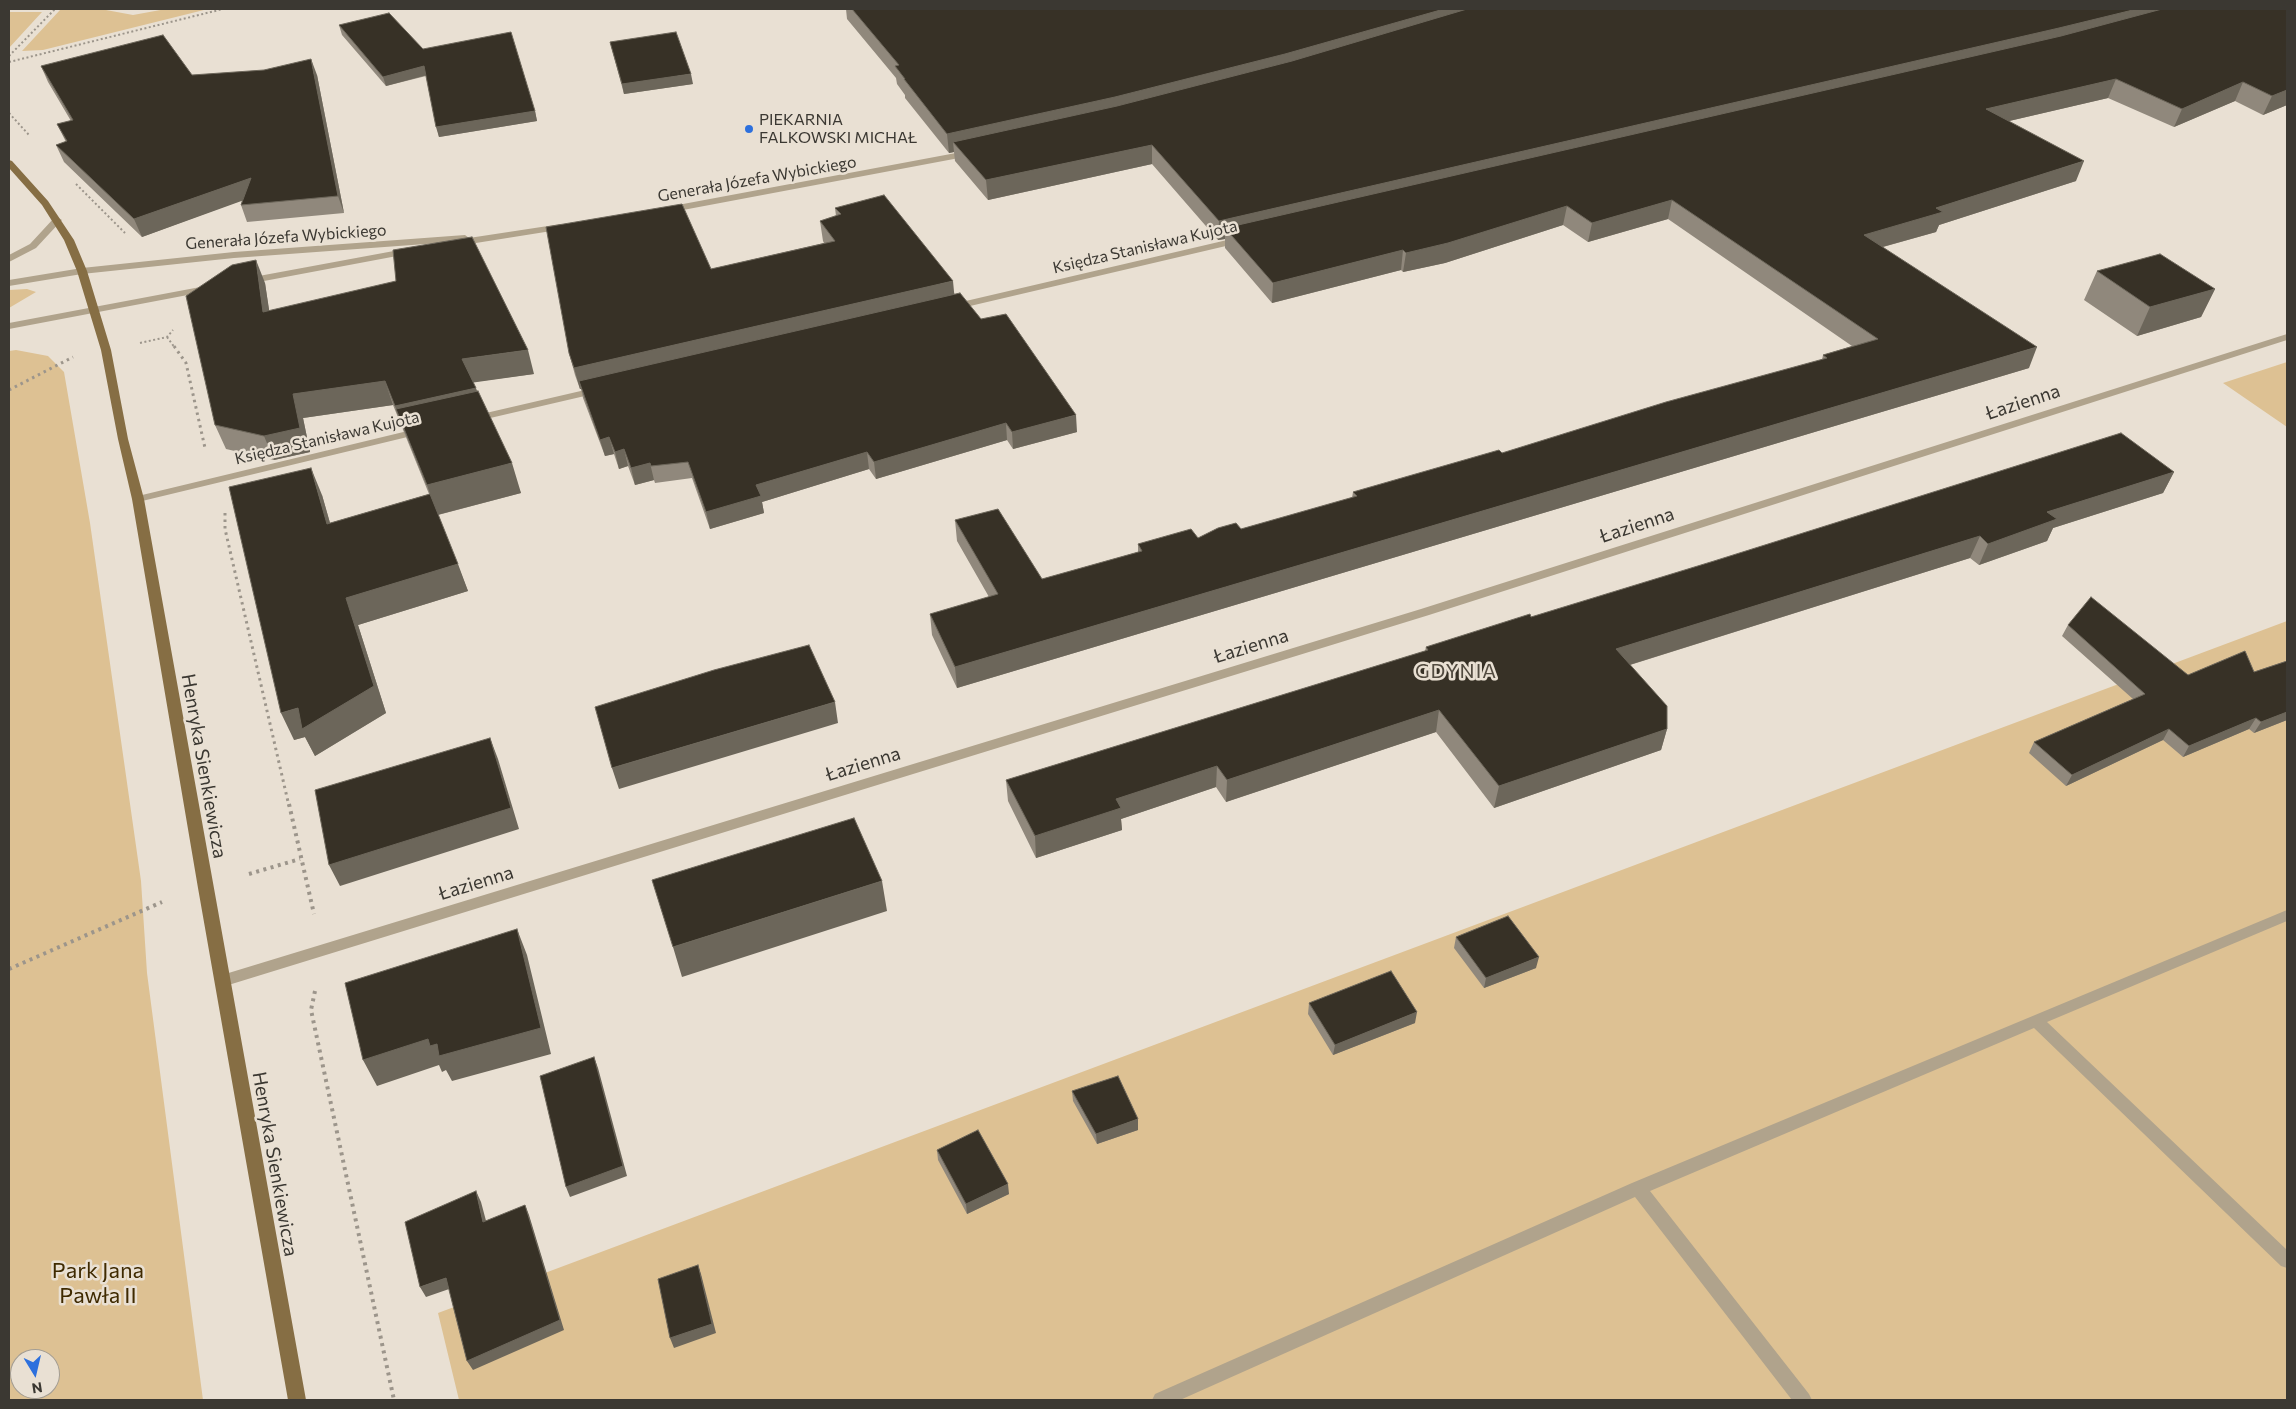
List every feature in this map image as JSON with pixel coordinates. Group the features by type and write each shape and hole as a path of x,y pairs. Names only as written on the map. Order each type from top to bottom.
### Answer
{"main road":[{"name":"Henryka Sienkiewicza","path":"9,164 45,202 70,240 82,270 106,350 123,439 138,500 297,1400"}],"street":[{"name":"Generała Józefa Wybickiego","path":"660,212 986,150"},
{"path":"9,259 33,246 57,220"},
{"name":"Generała Józefa Wybickiego","path":"9,326 493,236 575,225"},
{"name":"Generała Józefa Wybickiego","path":"9,283 82,270 234,255 493,236"},
{"name":"Księdza Stanisława Kujota","path":"944,309 1246,238"},
{"name":"Łazienna","path":"222,981 1415,615 2287,337"},
{"path":"467,420 604,388"},
{"name":"Księdza Stanisława Kujota","path":"138,500 224,477 428,429"},
{"path":"1161,1400 1638,1188 2287,915"},
{"path":"2036,1021 2287,1261"},
{"path":"1638,1188 1803,1400"}],"path":[{"path":"9,56 55,9"},
{"path":"9,62 223,9"},
{"path":"167,337 186,363 206,454 224,477 225,529 322,950 311,1010 394,1400"},
{"path":"9,390 66,359"},
{"path":"249,874 300,859"},
{"path":"9,969 162,902"}],"green space":[{"path":"166,9 208,9 43,50 22,51 60,10 106,10 133,15"},
{"path":"9,12 42,12 9,48"},
{"path":"27,289 36,292 9,308 9,290"},
{"name":"Park Jana Pawła II","path":"16,350 48,356 64,372 90,523 141,881 147,973 203,1400 9,1400 9,351"},
{"path":"2287,362 2287,427 2223,383"},
{"path":"2287,621 2287,1400 459,1400 438,1313"}],"building":[{"path":"852,9 1444,9 1285,54 1115,97 947,134 895,66 899,65"},
{"path":"1467,9 2137,9 1219,221 1152,145 986,180 953,142 1117,106 1292,61"},
{"path":"2162,9 2287,9 2287,90 2272,96 2243,82 2182,109 2116,79 1986,109 2084,161 1936,208 1943,212 1864,235 2037,347 955,667 930,614 998,594 955,520 998,509 1042,579 1142,551 1138,544 1191,529 1198,538 1218,528 1236,523 1241,529 1357,496 1353,492 1499,450 1502,453 1666,402 1827,358 1823,355 1878,339 1672,200 1592,223 1567,206 1448,243 1406,253 1403,250 1273,283 1225,228 2061,36"},
{"path":"389,13 423,49 511,32 535,111 436,127 424,66 383,77 339,25"},
{"path":"676,32 691,74 622,84 610,42"},
{"path":"163,35 192,75 264,70 311,59 338,196 241,205 251,178 134,219 56,145 67,141 57,124 73,120 41,66"},
{"path":"884,195 953,281 574,368 569,353 546,227 682,204 711,269 835,241 820,221 841,214 835,208"},
{"path":"472,237 528,350 462,359 476,388 395,406 385,381 293,394 300,428 264,436 215,425 186,296 232,265 256,260 263,312 396,281 393,250"},
{"path":"2160,254 2215,289 2150,307 2097,271"},
{"path":"960,293 981,319 1006,314 1076,415 1012,432 1006,423 874,462 867,452 756,485 761,496 706,512 688,462 651,466 650,463 631,468 624,449 615,452 609,437 600,440 579,381"},
{"path":"478,391 512,463 427,485 396,409"},
{"path":"2121,433 2174,472 2047,512 2057,519 1988,544 1980,536 1616,649 1667,706 1667,729 1499,786 1439,710 1227,780 1217,766 1116,799 1121,808 1035,836 1006,780 1428,650 1426,647 1530,614 1531,617 1714,561"},
{"path":"311,468 327,524 430,494 458,564 346,598 374,686 302,729 298,708 281,713 229,487"},
{"path":"2091,597 2188,675 2245,651 2254,672 2287,661 2287,712 2261,722 2256,718 2189,746 2169,729 2072,775 2034,742 2145,694 2068,625"},
{"path":"809,645 835,702 612,768 595,707 714,670"},
{"path":"490,738 511,808 329,865 315,790"},
{"path":"854,818 882,881 673,947 652,880"},
{"path":"1508,916 1539,957 1486,978 1456,937"},
{"path":"517,929 541,1028 439,1056 437,1044 430,1046 428,1039 363,1060 345,983"},
{"path":"1391,971 1417,1012 1335,1045 1309,1003"},
{"path":"594,1057 623,1166 566,1187 540,1076"},
{"path":"1118,1076 1138,1119 1096,1134 1072,1091"},
{"path":"978,1130 1008,1184 966,1204 937,1150"},
{"path":"476,1191 483,1222 525,1205 560,1320 467,1361 446,1278 420,1287 405,1222"},
{"path":"698,1265 712,1324 670,1338 658,1279"}],"place":[{"name":"PIEKARNIA FALKOWSKI MICHAŁ","path":"749,129"}],"district":[{"name":"GDYNIA","path":"1456,671"}]}
